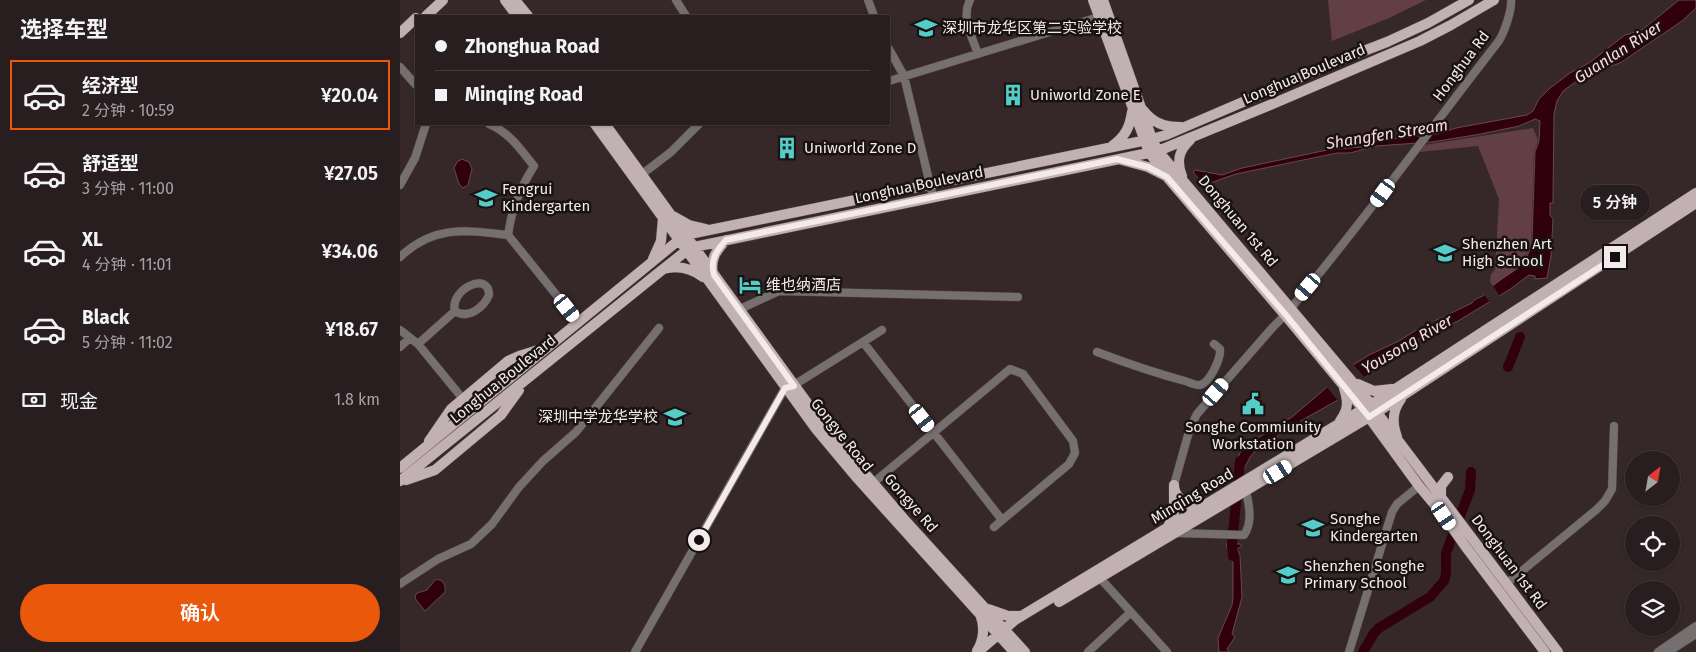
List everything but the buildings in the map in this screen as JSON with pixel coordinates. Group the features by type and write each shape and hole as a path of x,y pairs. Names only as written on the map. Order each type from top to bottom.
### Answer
{"main road":[{"path":"419,15 435,0"},
{"path":"427,15 444,0"},
{"path":"504,0 516,15"},
{"path":"515,0 527,15"},
{"name":"Donghuan 1st Rd","path":"1093,0 1103,16 1153,152 1195,193 1288,312 1400,445 1441,498 1446,511"},
{"name":"Donghuan 1st Rd","path":"1103,0 1103,16"},
{"name":"Longhua Boulevard","path":"400,468 682,238 709,230 1148,140 1184,127 1395,38 1428,23 1469,0"},
{"name":"Longhua Boulevard","path":"400,482 435,470 501,416 526,379 690,249 1153,152 1420,40 1451,25 1494,0"},
{"path":"400,33 415,19"},
{"path":"400,40 415,26"},
{"path":"1107,148 1116,143 1126,133 1136,107 1163,126 1184,127"},
{"path":"595,125 663,218 682,238"},
{"path":"605,125 663,206 690,249"},
{"path":"1117,159 1175,173 1180,151 1196,135"},
{"name":"Donghuan 1st Rd","path":"1175,173 1185,197 1288,312"},
{"name":"Minqing Road","path":"1401,391 1696,193"},
{"name":"Minqing Road","path":"1003,634 1024,615 1171,531 1370,411 1696,203"},
{"path":"663,206 677,219 689,226 709,230"},
{"path":"649,266 659,246 663,218"},
{"path":"662,270 681,267 710,277 713,257 726,240"},
{"name":"Gongye Rd","path":"690,249 710,277 738,310 790,387 983,611"},
{"name":"Gongye Road","path":"710,277 841,459 983,611 1003,634 1014,652"},
{"path":"424,449 447,414 508,361 534,350 551,346"},
{"path":"1336,425 1346,411 1354,392 1368,390 1379,392 1401,391 1393,418 1394,430 1400,445"},
{"name":"Donghuan 1st Rd","path":"1370,411 1420,486 1446,511 1545,652"},
{"name":"Minqing Road","path":"1247,486 1336,425 1370,411"},
{"path":"1441,498 1442,486 1448,477"},
{"path":"1174,485 1176,494 1183,501 1195,507 1203,507"},
{"path":"1171,531 1174,485"},
{"name":"Minqing Road","path":"1003,634 1100,578 1171,531 1203,507 1230,496"},
{"name":"Donghuan 1st Rd","path":"1468,542 1506,584 1558,652"},
{"path":"977,652 982,641 983,611 1008,616 1024,615"},
{"path":"977,652 1003,634"},
{"path":"988,652 1003,634"},
{"path":"1003,634 1025,652"}],"street":[{"path":"676,0 685,15"},
{"path":"868,0 874,15"},
{"path":"970,0 966,8 966,18 978,54"},
{"name":"Honghua Rd","path":"1174,485 1192,423 1197,414 1288,312 1355,230 1501,38 1511,7 1511,0"},
{"path":"890,81 1103,16"},
{"path":"890,51 904,76 933,197"},
{"path":"400,67 415,84"},
{"path":"400,185 413,162 426,125"},
{"path":"423,137 432,125"},
{"path":"491,125 505,133 534,166 514,206 508,235"},
{"path":"641,175 671,152 698,125"},
{"path":"400,257 418,242 446,232 468,231 508,235 579,322"},
{"path":"481,283 488,287 490,295 480,308 464,314 455,311 454,305 457,297 466,288 473,284 481,283"},
{"path":"738,310 779,291 1018,297"},
{"path":"418,344 455,311"},
{"path":"400,584 438,559 471,544 492,524 519,488 543,461 576,432 659,328"},
{"path":"400,330 418,344 463,399"},
{"path":"635,652 790,387 882,330"},
{"path":"400,347 410,338"},
{"path":"863,342 1002,520"},
{"path":"1097,352 1165,376 1198,385 1207,379 1217,365 1221,352 1219,347 1214,344"},
{"path":"1217,365 1230,376"},
{"path":"873,483 1010,369 1023,374 1073,441 1075,453 1071,462 994,527"},
{"path":"1506,584 1596,510 1608,497 1613,481 1614,426"},
{"path":"1171,531 1241,536 1246,533 1250,520 1247,486"},
{"path":"1348,652 1392,512 1397,504 1420,486"},
{"path":"1100,578 1168,652"},
{"path":"1088,652 1131,612"},
{"path":"1658,652 1696,626"},
{"path":"1668,652 1696,634"}],"shaded area":[{"path":"1328,0 1426,0 1389,18 1332,41"},
{"path":"1533,128 1538,140 1534,152 1531,242 1529,250 1522,263 1512,273 1493,286 1490,282 1491,274 1495,270 1499,199 1478,146 1420,152 1424,145"}],"water":[{"name":"Guanlan River","path":"1679,0 1696,0 1696,8 1682,21 1620,63 1585,75 1563,91 1557,101 1554,114 1553,203 1550,203 1550,215 1553,219 1551,256 1547,278 1535,279 1535,276 1529,275 1509,290 1458,321 1403,346 1338,400 1258,448 1250,457 1244,469 1236,474 1238,457 1243,447 1292,417 1353,365 1418,329 1472,303 1522,264 1532,241 1535,152 1539,141 1540,121 1535,119 1519,126 1432,142 1376,146 1350,153 1337,153 1236,174 1204,185 1193,172 1195,170 1222,175 1242,168 1327,150 1362,147 1381,140 1437,134 1456,128 1527,115 1533,111 1539,99 1549,89 1570,73 1589,63 1625,35 1642,30"},
{"path":"462,159 469,162 472,169 468,185 463,188 459,184 454,168 457,162"},
{"path":"1226,544 1240,544 1242,546 1237,549 1240,555 1242,597 1232,634 1235,637 1227,649 1229,652 1219,652 1218,638 1232,605 1233,597 1233,563"},
{"path":"435,580 440,580 443,583 445,592 425,611 415,596 417,593 427,590"}],"pier":[{"path":"1492,284 1501,298 1491,304 1483,293"},
{"path":"1434,321 1440,333 1428,337 1422,326"},
{"path":"1352,363 1367,380 1339,402 1325,385"}],"waterway":[{"path":"1508,367 1520,337"},
{"name":"Yousong River","path":"1233,556 1232,544 1240,461"},
{"path":"1363,652 1379,628 1430,597 1444,581 1446,553 1470,490 1471,472"}],"place":[{"name":"深圳市龙华区第二实验学校","path":"926,28"},
{"name":"Uniworld Zone E","path":"1013,95"},
{"name":"Uniworld Zone D","path":"787,148"},
{"name":"Fengrui Kindergarten","path":"486,198"},
{"name":"Shenzhen Art High School","path":"1445,253"},
{"name":"维也纳酒店","path":"750,285"},
{"name":"Songhe Commiunity Workstation","path":"1253,404"},
{"name":"深圳中学龙华学校","path":"675,417"},
{"name":"Songhe Kindergarten","path":"1313,528"},
{"name":"Shenzhen Songhe Primary School","path":"1288,575"}],"route":[{"path":"699,540 785,388 794,386 714,275 712,268 713,257 726,240 1117,159 1140,164 1156,170 1167,177 1286,315 1369,417 1615,257"}],"water label":[{"name":"Shangfen Stream","path":"1387,134"}]}
